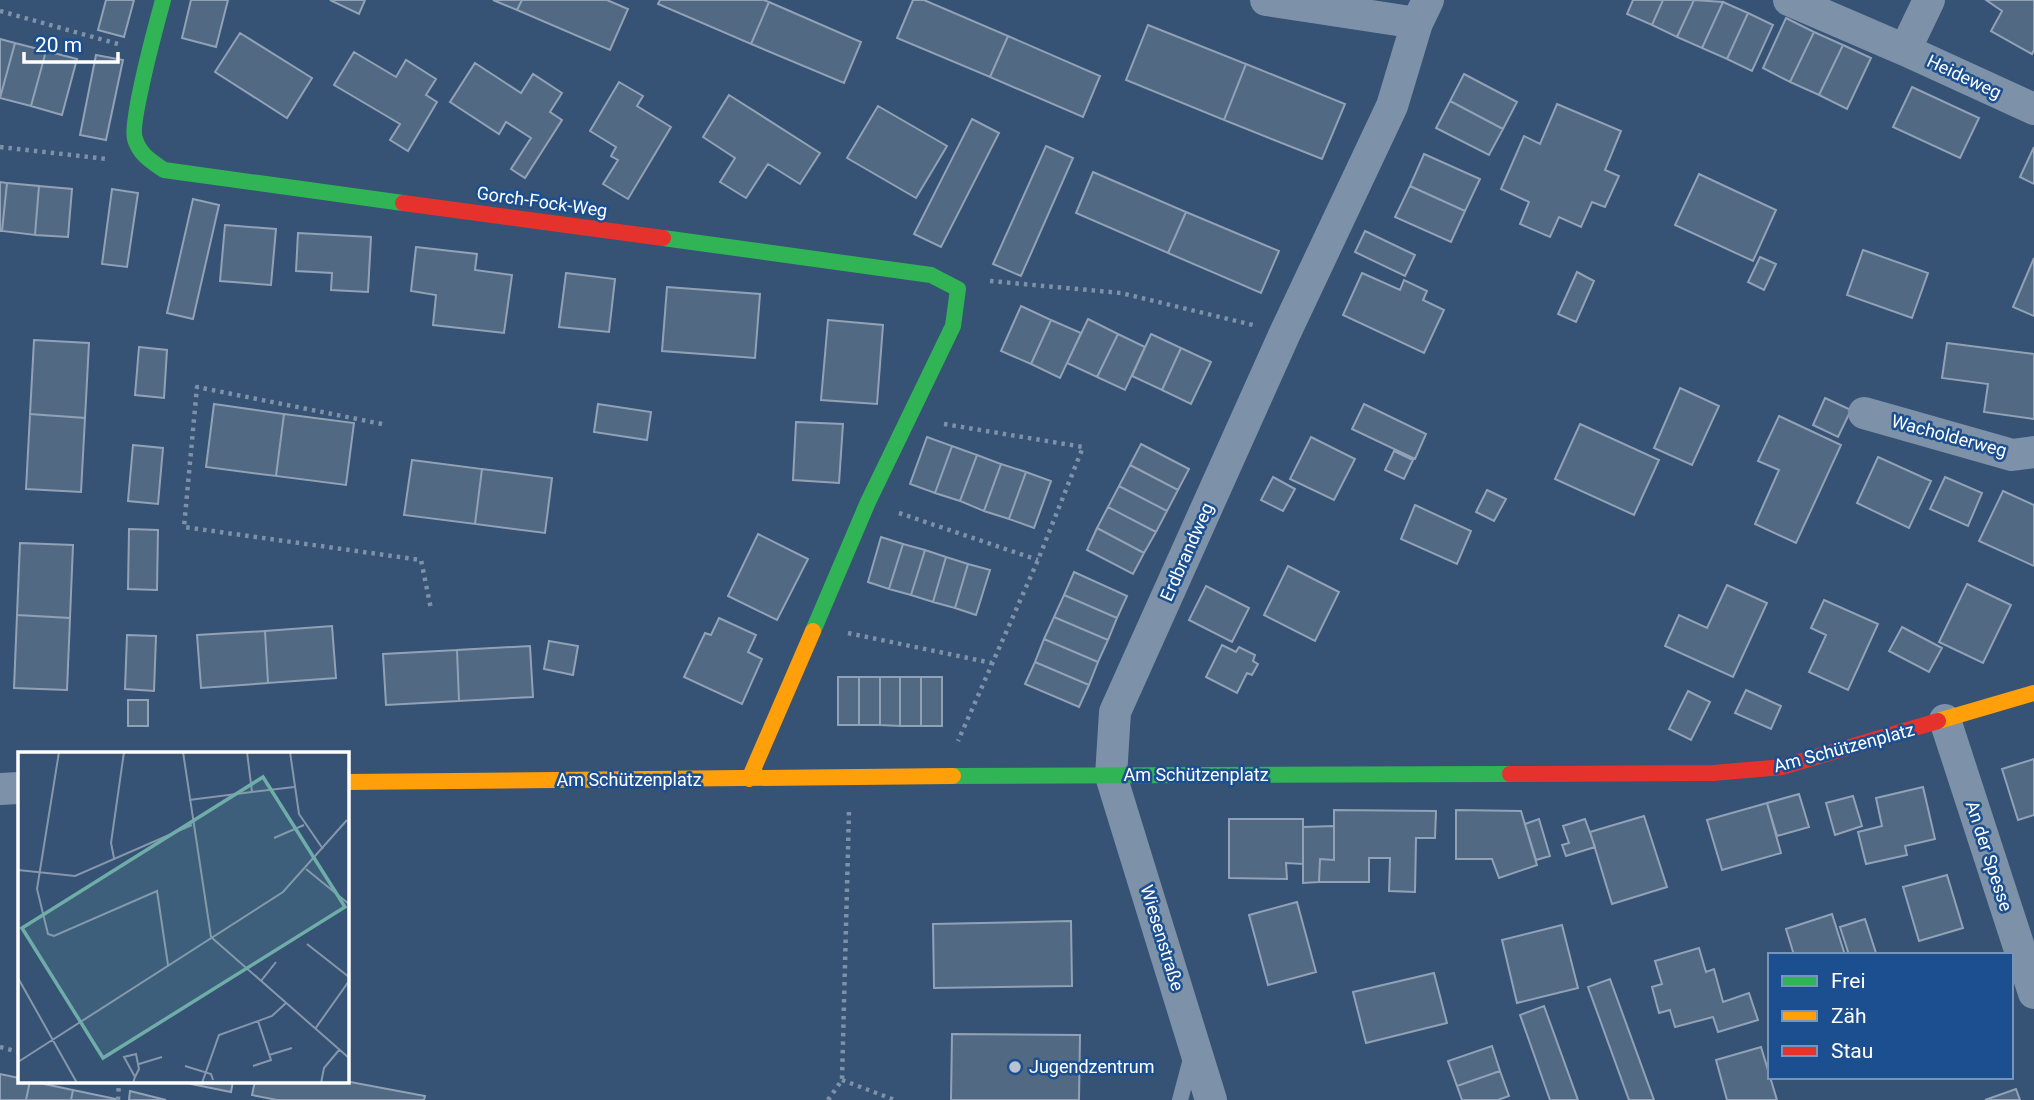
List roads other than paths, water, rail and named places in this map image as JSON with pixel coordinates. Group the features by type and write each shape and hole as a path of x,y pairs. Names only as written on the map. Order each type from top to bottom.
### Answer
{"street":[{"name":"Gorch-Fock-Weg","path":"163,0 149,52 133,136 144,156 164,170 931,275 958,289 953,326 868,502 749,779"},
{"path":"1266,0 1422,12"},
{"path":"1789,0 1905,50"},
{"name":"Heideweg","path":"1929,0 1905,50 2034,109"},
{"name":"Erdbrandweg","path":"1111,776 1115,712 1285,333 1392,106 1422,12"},
{"name":"Wacholderweg","path":"1864,413 2012,455 2034,452"},
{"name":"Am Schützenplatz","path":"348,782 1713,773 1782,768 2034,693"},
{"name":"An der Spesse","path":"1945,720 2034,993"},
{"name":"Wiesenstraße","path":"1111,776 1212,1100"},
{"path":"0,789 18,788"}],"lane":[{"path":"1180,1100 1195,1043"}],"place":[{"name":"Jugendzentrum","path":"1015,1067"}]}
